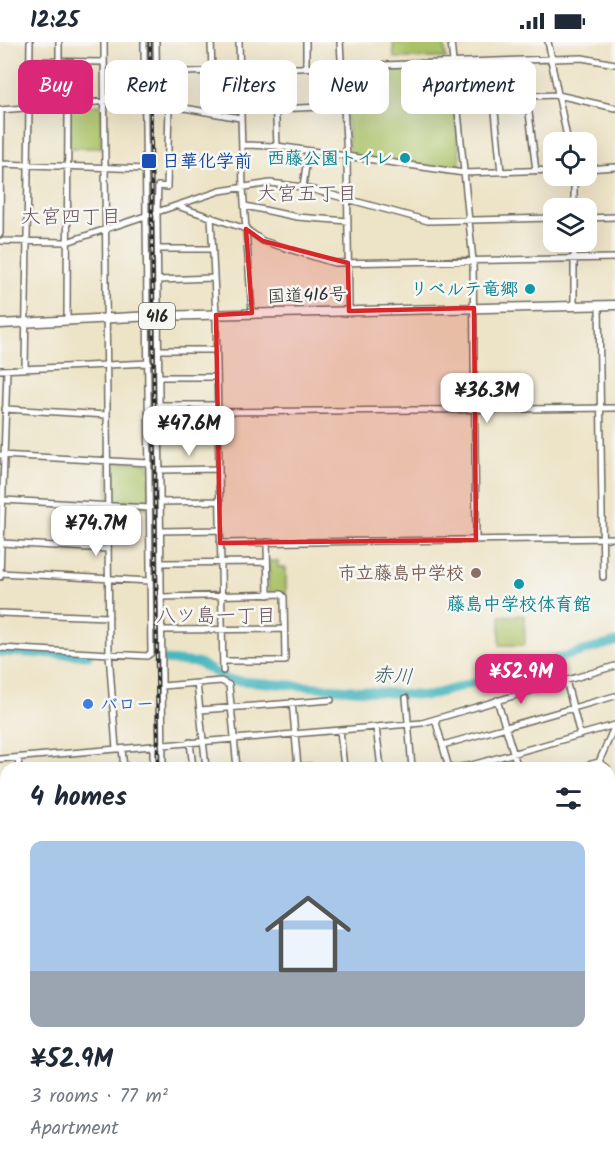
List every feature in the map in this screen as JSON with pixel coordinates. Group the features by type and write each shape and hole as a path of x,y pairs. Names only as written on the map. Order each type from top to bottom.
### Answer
{"highway":[{"name":"国道416号","path":"0,324 147,316 615,305"}],"street":[{"path":"29,60 30,42"},
{"path":"59,42 59,60"},
{"path":"93,103 105,102 104,42"},
{"path":"144,42 144,60"},
{"path":"156,42 156,60"},
{"path":"211,42 212,60"},
{"path":"239,42 239,60"},
{"path":"306,42 306,68"},
{"path":"340,42 341,60"},
{"path":"450,42 453,60"},
{"path":"548,42 566,132"},
{"path":"531,60 582,58 615,64"},
{"path":"93,62 104,62"},
{"path":"297,68 309,68"},
{"path":"536,96 558,95 615,108"},
{"path":"0,234 0,110 18,108"},
{"path":"188,108 240,118"},
{"path":"25,369 28,114"},
{"path":"66,320 68,114"},
{"path":"105,114 108,617 109,653 119,749 122,762"},
{"path":"0,648 147,656 151,653 145,114"},
{"path":"163,762 157,213 158,186 167,187 170,114"},
{"path":"240,114 252,313"},
{"path":"276,114 277,146"},
{"path":"344,114 349,310"},
{"path":"458,114 473,261 476,540"},
{"path":"496,114 501,172"},
{"path":"529,114 536,171"},
{"path":"242,145 277,146 464,173 543,171"},
{"path":"303,187 308,151"},
{"path":"0,164 146,169"},
{"path":"597,168 615,167"},
{"path":"0,241 67,242 220,191 270,183 303,187 428,221 543,218"},
{"path":"176,206 246,229 263,242 334,263 615,258"},
{"path":"245,206 297,217 348,221"},
{"path":"211,217 216,315 223,671"},
{"path":"597,218 615,217"},
{"path":"158,249 212,249"},
{"path":"574,252 574,306"},
{"path":"158,280 213,278"},
{"path":"599,305 603,577"},
{"path":"159,350 216,350"},
{"path":"149,363 3,370 5,409 0,574 150,581"},
{"path":"159,377 217,377"},
{"path":"160,405 218,409 615,408"},
{"path":"5,409 107,415"},
{"path":"160,437 218,437"},
{"path":"2,455 149,463"},
{"path":"160,470 219,469"},
{"path":"3,500 150,508"},
{"path":"161,502 219,501"},
{"path":"161,531 220,530"},
{"path":"220,543 615,538"},
{"path":"267,542 268,595"},
{"path":"2,543 108,549"},
{"path":"162,563 267,562"},
{"path":"162,597 281,594 284,597 285,661 223,661"},
{"path":"0,613 108,617"},
{"path":"162,630 284,629"},
{"path":"0,759 409,725 615,666"},
{"path":"566,680 580,735"},
{"path":"162,686 221,681 229,685 236,762"},
{"path":"197,683 205,762"},
{"path":"443,745 615,696"},
{"path":"406,698 412,762"},
{"path":"200,710 331,700"},
{"path":"497,700 516,762"},
{"path":"292,702 298,762"},
{"path":"435,719 447,762"},
{"path":"490,762 513,753 615,725"},
{"path":"599,762 615,725"},
{"path":"376,727 380,762"},
{"path":"340,730 343,762"},
{"path":"190,742 192,762"},
{"path":"153,746 153,762"},
{"path":"18,758 18,762"}],"highlighted area":[{"path":"246,229 263,241 348,263 349,311 474,308 476,540 220,543 216,315 252,313"}],"green space":[{"path":"393,42 444,42 446,58 394,58"},
{"path":"389,67 401,67 401,114 456,114 461,170 349,157 347,114 389,114"},
{"path":"100,105 102,108 101,148 69,148 69,114 93,114 93,106"},
{"path":"107,461 149,463 150,508 108,506"},
{"path":"269,561 278,561 278,567 286,568 286,594 268,594"},
{"path":"524,615 525,645 500,645 500,616"}],"waterway":[{"name":"赤川","path":"165,660 199,663 228,680 428,696 615,642"},
{"name":"赤川","path":"0,652 89,655"}],"railway":[{"path":"150,42 158,762"}],"place":[{"name":"西藤公園トイレ","path":"405,158"},
{"name":"日華化学前","path":"149,161"},
{"name":"リベルテ竜郷","path":"530,289"},
{"name":"市立藤島中学校","path":"476,573"},
{"name":"藤島中学校体育館","path":"519,584"},
{"name":"バロー","path":"88,704"}],"district":[{"name":"大宮五丁目","path":"307,193"},
{"name":"大宮四丁目","path":"71,216"},
{"name":"八ツ島一丁目","path":"216,615"}]}
